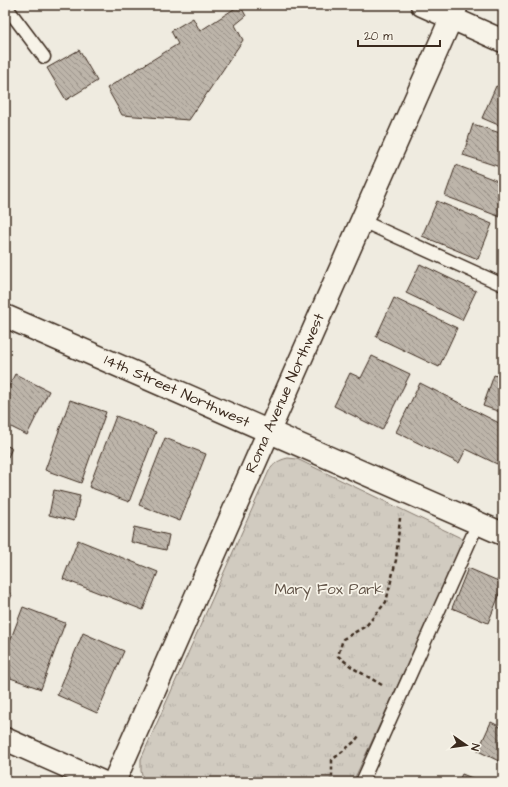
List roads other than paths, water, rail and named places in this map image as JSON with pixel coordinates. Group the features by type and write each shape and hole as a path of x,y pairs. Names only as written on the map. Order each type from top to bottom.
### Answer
{"street":[{"path":"422,5 454,12 503,41"},
{"name":"Roma Avenue Northwest","path":"114,782 454,12"},
{"name":"14th Street Northwest","path":"5,316 503,534"},
{"path":"5,740 102,782"}],"lane":[{"path":"5,5 44,57"},
{"path":"362,221 503,285"},
{"path":"362,782 478,523"}],"park label":[{"name":"Mary Fox Park","path":"329,589"}]}
